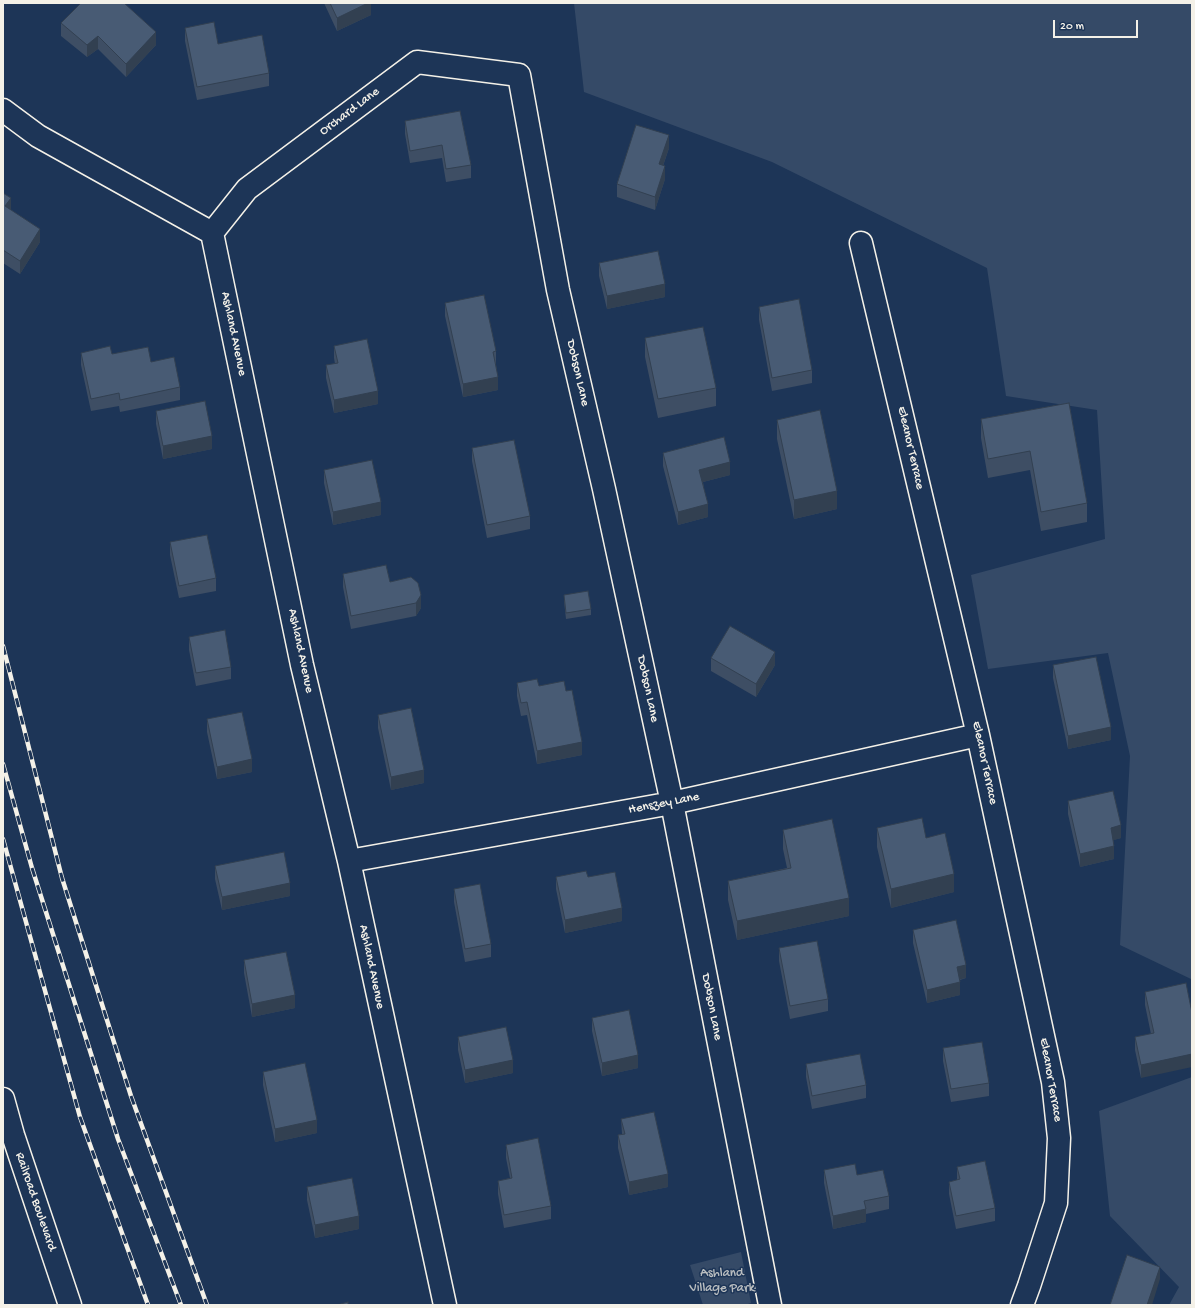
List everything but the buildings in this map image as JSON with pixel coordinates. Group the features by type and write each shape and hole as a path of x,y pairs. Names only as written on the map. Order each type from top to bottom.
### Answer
{"street":[{"name":"Orchard Lane","path":"212,233 247,189 417,62 519,75"},
{"name":"Dobson Lane","path":"519,75 558,290 604,489 672,803 770,1305"},
{"path":"3,110 38,136 212,233"},
{"name":"Ashland Avenue","path":"212,233 302,665 349,861 445,1305"},
{"name":"Eleanor Terrace","path":"861,243 978,734 1053,1082 1059,1138 1056,1204 1026,1296"},
{"name":"Henszey Lane","path":"349,861 672,803 978,734"},
{"name":"Railroad Boulevard","path":"3,1099 13,1136 70,1305"}],"green space":[{"path":"574,3 1192,3 1192,982 1191,979 1120,945 1130,756 1108,653 988,669 971,575 1105,539 1097,410 1006,396 987,268 772,162 584,92"},
{"path":"1192,1077 1192,1305 1169,1305 1179,1287 1110,1216 1099,1111"},
{"name":"Ashland Village Park","path":"741,1252 751,1303 745,1305 703,1305 690,1265"}],"railway":[{"path":"3,646 62,878 131,1096 207,1305"},
{"path":"3,764 32,868 118,1139 181,1305"},
{"path":"3,839 80,1117 148,1305"}]}
